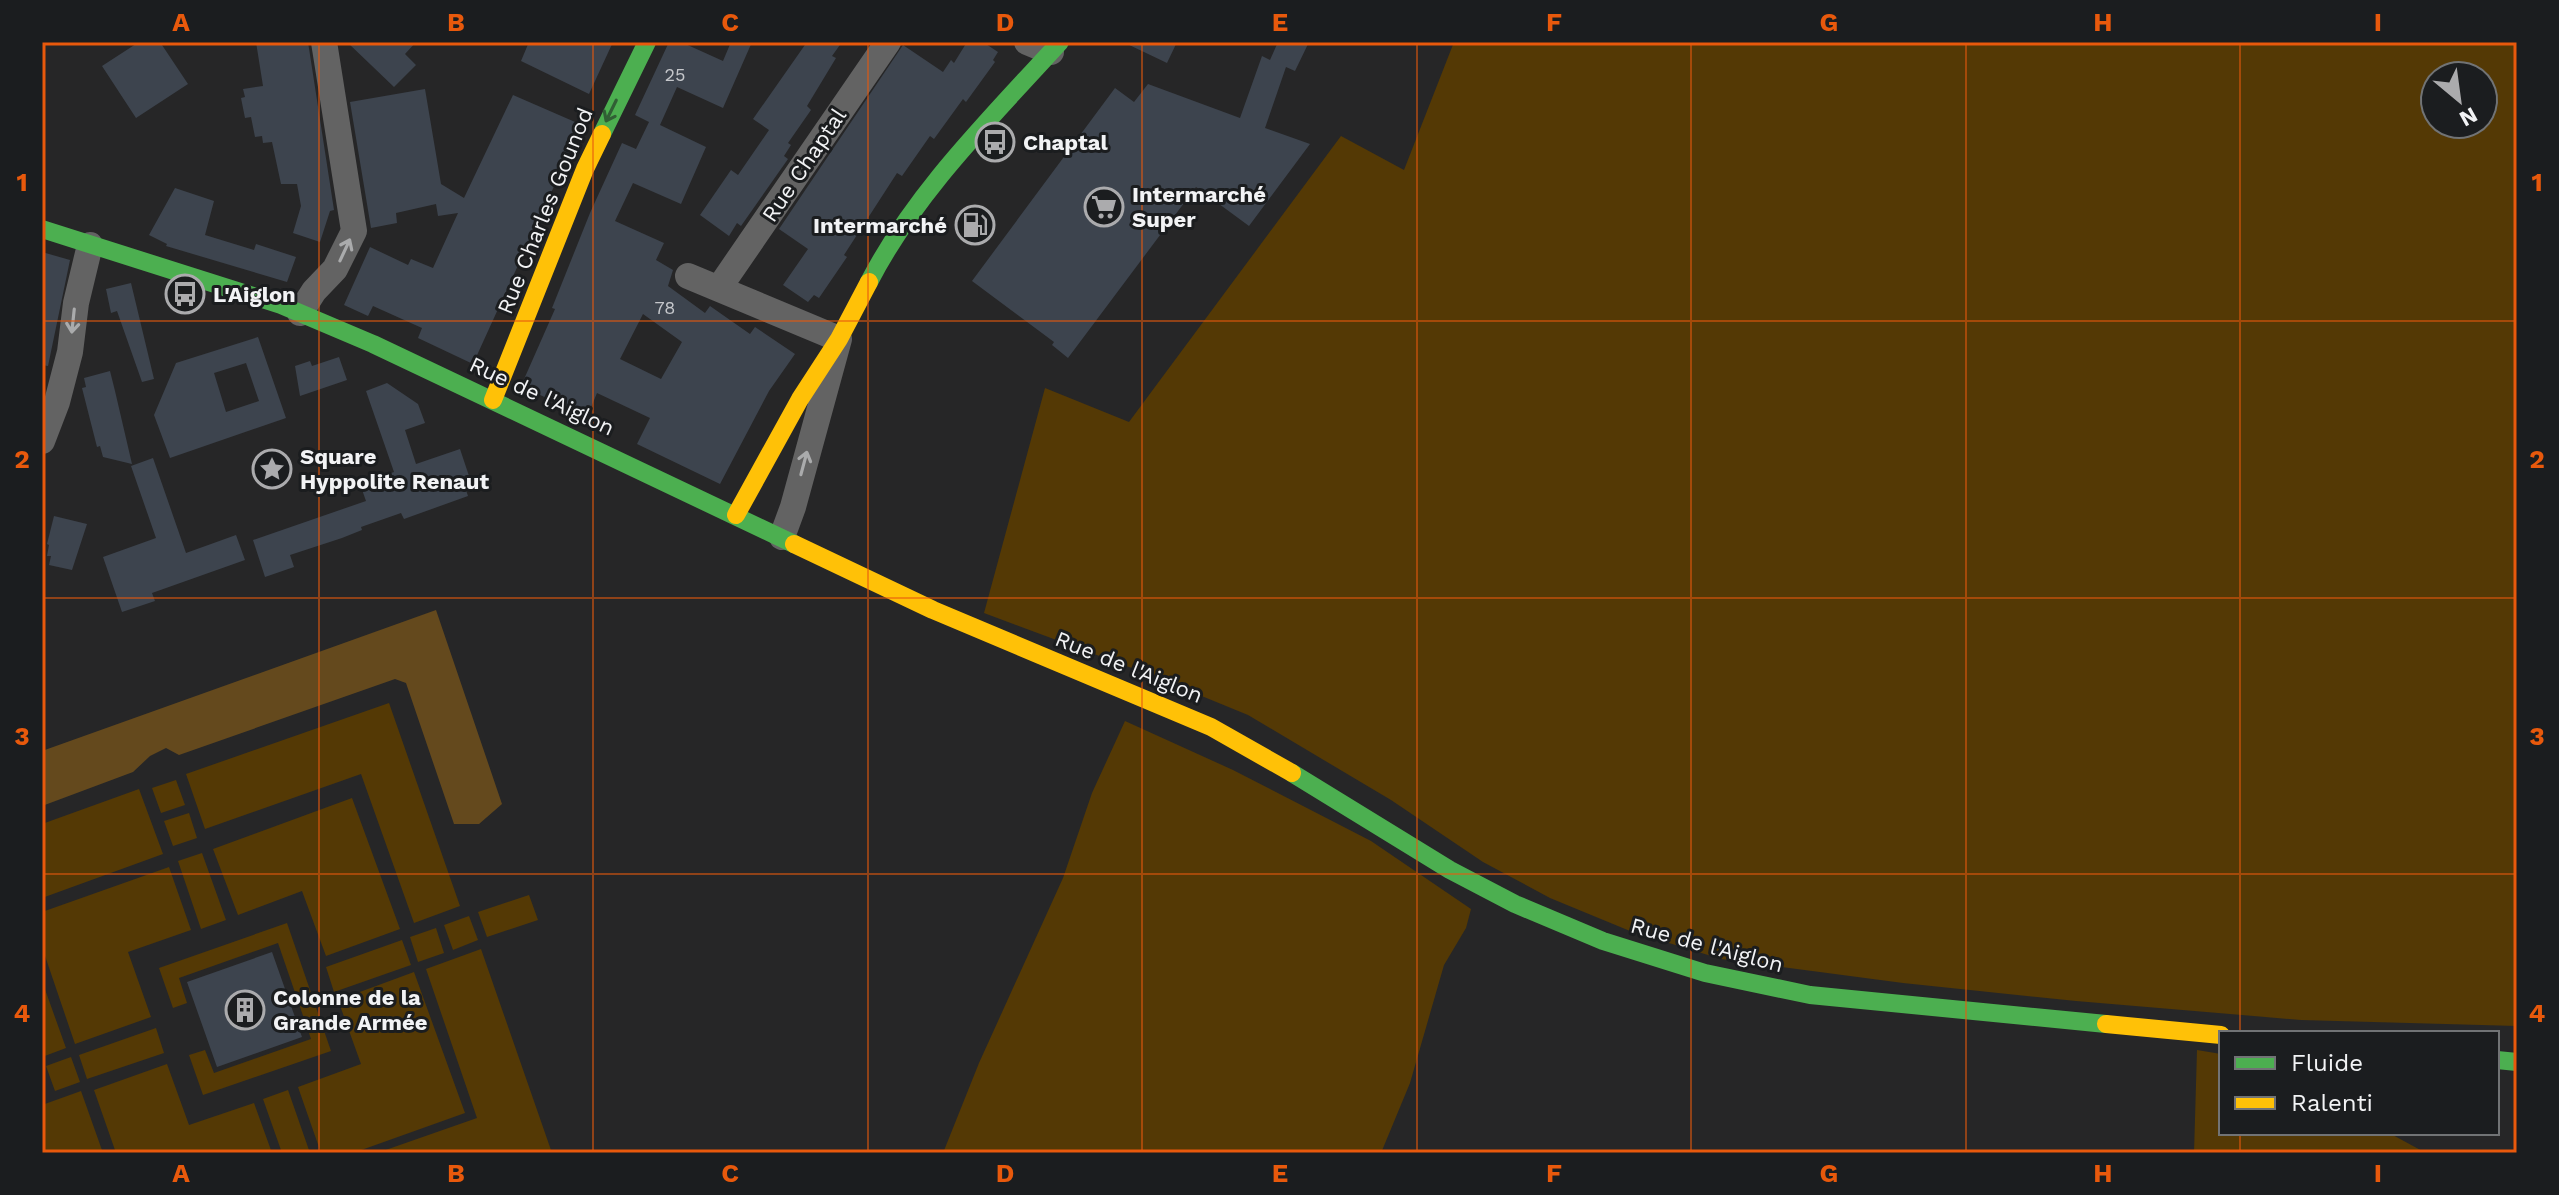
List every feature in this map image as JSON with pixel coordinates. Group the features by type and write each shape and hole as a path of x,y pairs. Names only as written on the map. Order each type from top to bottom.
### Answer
{"main road":[{"name":"Rue Charles Gounod","path":"493,400 585,169 647,42"},
{"path":"736,515 800,399 839,339 873,274 928,192 1046,45"},
{"name":"Rue de l'Aiglon","path":"42,229 300,313 493,400 980,631 1211,727 1268,758 1420,853 1493,894 1564,926 1643,955 1727,979 1833,998 2219,1035"}],"street":[{"path":"300,313 309,297 335,269 354,231 324,42"},
{"name":"Rue Chaptal","path":"719,288 888,42"},
{"path":"42,441 57,402 70,352 76,303 90,245"},
{"path":"688,276 839,339 782,537"}],"shaded area":[{"path":"1454,42 2517,42 2517,1026 2301,1020 1903,983 1721,959 1630,931 1550,898 1483,862 1391,800 1248,715 984,613 1045,388 1129,422 1341,136 1404,170"},
{"path":"436,610 502,804 479,824 454,824 406,683 395,679 179,755 166,748 150,756 133,772 42,806 42,751"},
{"path":"389,703 460,906 414,923 361,774 205,829 186,774"},
{"path":"1125,721 1233,770 1371,841 1471,909 1466,928 1444,965 1410,1083 1381,1153 943,1153 979,1063 1063,878 1092,793"},
{"path":"176,780 185,805 161,813 152,788"},
{"path":"139,789 163,854 42,898 42,824"},
{"path":"352,798 400,929 326,956 302,891 238,915 213,849"},
{"path":"189,813 197,838 173,846 164,821"},
{"path":"202,853 226,920 201,929 178,861"},
{"path":"169,867 191,930 128,952 151,1017 75,1044 42,947 42,912"},
{"path":"529,895 538,920 487,937 478,912"},
{"path":"469,916 478,940 453,950 444,925"},
{"path":"287,923 331,1051 203,1095 189,1055 205,1050 214,1073 311,1039 278,943 179,978 187,1003 173,1008 159,968"},
{"path":"436,928 444,953 418,962 410,937"},
{"path":"402,940 411,965 334,992 326,967"},
{"path":"481,949 552,1153 377,1153 477,1118 426,969"},
{"path":"414,972 465,1113 353,1153 321,1153 298,1087 361,1064 338,1000"},
{"path":"42,981 66,1048 42,1057"},
{"path":"156,1028 164,1053 87,1079 79,1055"},
{"path":"2197,1050 2219,1054 2219,1135 2393,1135 2426,1153 2194,1153"},
{"path":"71,1057 80,1082 55,1091 46,1066"},
{"path":"167,1064 189,1125 254,1103 272,1153 116,1153 94,1090"},
{"path":"288,1090 310,1153 282,1153 263,1099"},
{"path":"81,1091 103,1153 42,1153 42,1105"}],"building":[{"path":"139,42 160,42 188,84 136,118 102,66"},
{"path":"256,42 308,42 334,210 330,211 320,242 293,233 301,206 297,184 281,184 272,142 263,143 262,136 255,137 251,117 245,118 241,98 245,97 243,89 263,86"},
{"path":"347,42 416,42 405,54 416,65 394,87"},
{"path":"529,42 613,42 589,94 521,61"},
{"path":"669,42 681,42 723,61 731,42 752,42 723,108 677,87 660,125 706,147 681,204 633,183 615,221 664,243 656,260 673,270 668,286 705,313 710,306 750,334 755,327 795,354 769,391 720,484 637,444 650,418 597,393 587,417 521,386 555,309 552,308 590,213 622,143 636,149 649,122 635,115","holes":["643,314 682,342 661,379 620,359"]},
{"path":"807,42 842,42 832,56 836,58 807,106 811,110 788,143 791,145 784,156 788,159 741,226 737,223 729,236 700,215 731,170 738,175 769,130 753,119"},
{"path":"967,42 983,42 998,52 993,60 995,62 934,139 930,136 902,176 897,173 819,298 814,295 808,302 783,285 808,249 779,229 903,45 943,72 951,60 954,63"},
{"path":"1123,42 1177,42 1167,63"},
{"name":"Intermarché Super","path":"1278,42 1309,42 1295,71 1286,67 1265,128 1310,144 1249,226 1196,187 1068,358 1052,345 1054,342 972,281 1115,88 1134,102 1148,84 1240,118 1262,56 1270,60"},
{"path":"425,89 441,184 464,198 513,95 582,125 473,364 418,338 422,328 373,306 368,316 344,305 370,247 408,265 411,259 433,268 458,213 438,216 436,204 396,213 397,223 371,228 350,102"},
{"path":"175,188 214,201 205,235 254,250 256,244 296,257 287,282 166,246 149,235"},
{"path":"42,252 70,260 48,366 42,365"},
{"path":"131,283 154,379 142,382 117,311 111,313 106,289"},
{"path":"258,337 286,418 170,458 154,415 176,363","holes":["246,363 259,401 226,412 214,373"]},
{"path":"339,357 347,380 300,396 295,366 310,361 312,366"},
{"path":"110,371 132,464 103,457 100,446 97,447 82,388 86,387 84,378"},
{"path":"387,383 418,404 425,423 405,430 416,464 460,449 472,485 465,487 468,496 404,519 401,513 361,527 362,530 342,538 290,555 294,567 265,577 253,540 366,501 360,484 394,472 366,391"},
{"path":"153,458 186,553 236,535 245,560 152,593 155,601 122,612 103,557 156,538 131,466"},
{"path":"54,516 87,524 72,570 49,565 51,556 47,556 47,544"},
{"name":"Colonne de la Grande Armée","path":"272,952 302,1037 217,1067 187,982"}],"traffic: fast":[{"path":"602,134 647,42"},
{"path":"869,282 932,186 1060,42"},
{"path":"42,229 281,305 373,344 794,544"},
{"path":"1292,773 1450,870 1515,904 1603,941 1705,973 1810,995 2106,1024"},
{"path":"2499,1060 2517,1062"}],"traffic: slow":[{"path":"493,400 585,169 602,134"},
{"path":"736,515 869,282"},
{"path":"794,544 933,610 1211,727 1292,773"},
{"path":"2106,1024 2219,1035"}],"place":[{"name":"Chaptal","path":"995,142"},
{"name":"Intermarché Super","path":"1104,207"},
{"name":"Intermarché","path":"975,225"},
{"name":"L'Aiglon","path":"185,294"},
{"name":"Square Hyppolite Renaut","path":"272,469"},
{"name":"Colonne de la Grande Armée","path":"245,1010"}]}
